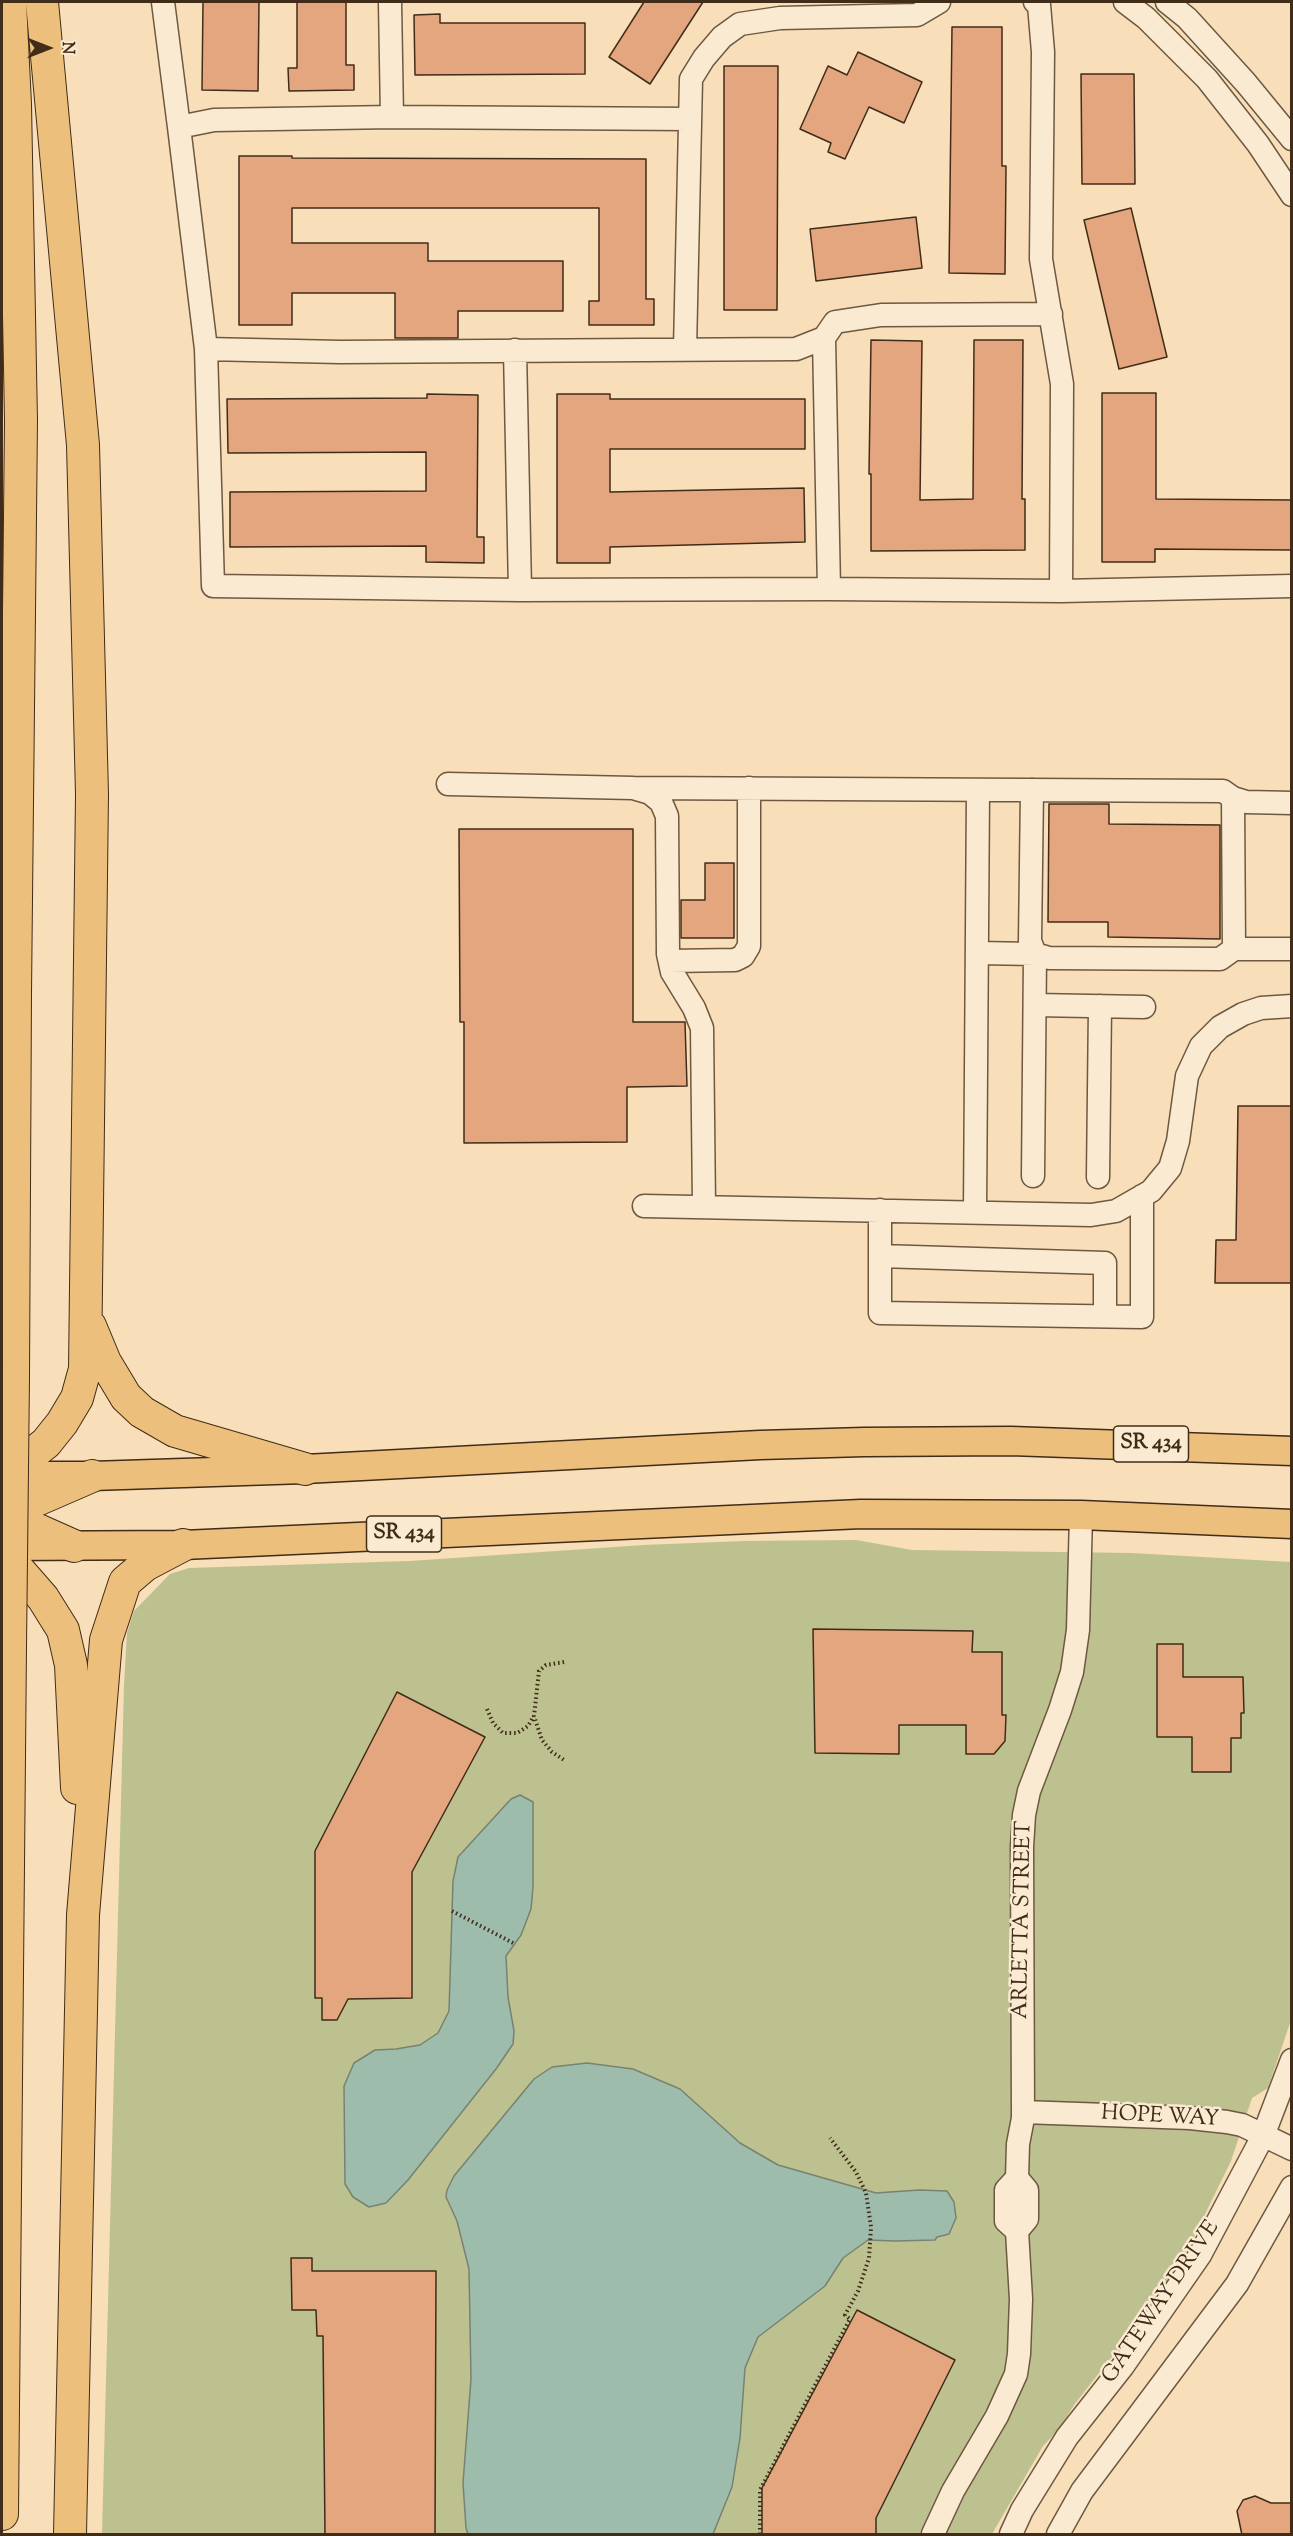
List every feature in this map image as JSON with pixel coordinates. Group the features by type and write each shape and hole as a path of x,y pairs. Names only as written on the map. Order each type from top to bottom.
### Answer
{"highway":[{"path":"2,2514 21,421 15,104 10,2"},
{"path":"2,1477 46,1443 62,1423 77,1398 85,1369 92,794 83,444 42,2"},
{"path":"84,1311 105,1362 126,1397 142,1412 176,1431 305,1469"},
{"path":"2,1514 92,1476"},
{"path":"2,1514 74,1546"},
{"path":"70,2535 83,1915 106,1640 125,1582 145,1565 183,1545"},
{"path":"2,1551 43,1598 63,1630 71,1665 83,1915"}],"main road":[{"name":"SR 434","path":"2,1477 305,1469 760,1445 864,1442 1011,1441 1292,1451"},
{"name":"SR 434","path":"2,1546 183,1545 861,1514 1082,1515 1292,1524"}],"street":[{"path":"163,2 206,349 213,586 520,590 1061,591 1292,586"},
{"path":"390,2 392,117"},
{"path":"685,349 691,79 722,37 740,24 780,10 882,9 917,15 939,2"},
{"path":"1035,2 1039,5 1043,52 1041,259 1062,384 1061,591"},
{"path":"1125,2 1146,18 1207,79 1258,144 1292,195"},
{"path":"1167,2 1187,18 1292,139"},
{"path":"178,127 214,120 392,117 690,119"},
{"path":"206,349 340,352 796,349 824,338 836,322 881,315 1051,314"},
{"path":"824,338 829,589"},
{"path":"516,350 520,590"},
{"path":"448,784 633,788 1223,791 1233,798 1246,802 1292,803"},
{"path":"633,788 650,793 662,802 667,816 670,961 678,985 694,1008 702,1028 704,1207"},
{"path":"670,961 735,960 743,956 749,946 749,788"},
{"path":"975,1211 978,790"},
{"path":"1032,790 1030,941 1035,954 1033,1176"},
{"path":"1233,798 1234,949"},
{"path":"977,953 1035,954 1049,958 1220,959 1234,949 1292,950"},
{"path":"1035,1005 1144,1007"},
{"path":"1098,1177 1100,1006"},
{"path":"644,1206 1092,1215 1116,1210 1151,1191 1170,1168 1178,1141 1187,1076 1202,1046 1220,1027 1243,1014 1261,1008 1292,1006"},
{"path":"880,1210 880,1313 1142,1317 1142,1196"},
{"path":"880,1256 1105,1263 1105,1316"},
{"name":"ARLETTA STREET","path":"933,2535 953,2491 1001,2408 1016,2374 1019,2354 1021,2299 1017,2231 1006,2221 1006,2190 1017,2178 1018,2144 1023,2115 1022,1847 1024,1815 1029,1791 1072,1672 1078,1630 1082,1515"},
{"name":"GATEWAY DRIVE","path":"1011,2535 1022,2510 1066,2437 1123,2366 1200,2255 1263,2136 1292,2060"},
{"name":"HOPE WAY","path":"1023,2115 1190,2118 1242,2126 1292,2149"},
{"name":"GATEWAY DRIVE","path":"1058,2535 1082,2491 1238,2283 1290,2192"}],"path":[{"path":"487,1709 498,1729 510,1734 517,1733 528,1726 534,1716 539,1671 546,1665 564,1662"},
{"path":"534,1716 542,1740 552,1752 564,1760"},
{"path":"452,1911 515,1944"},
{"path":"830,2138 859,2176 870,2210 872,2227 870,2252 858,2291"},
{"path":"760,2535 760,2490 850,2319 845,2315 858,2291 868,2259 872,2221 863,2186 846,2156"}],"green space":[{"path":"856,1540 912,1550 1131,1553 1291,1562 1292,2015 1289,2026 1268,2088 1252,2098 1231,2161 1183,2259 1153,2304 1074,2405 1060,2428 1043,2446 992,2534 102,2534 124,1685 127,1633 134,1611 170,1574 189,1568 410,1561 644,1545"}],"shaded area":[{"path":"520,1795 533,1802 533,1887 531,1909 521,1935 506,1956 508,1997 514,2031 513,2044 496,2069 408,2180 386,2203 369,2207 353,2197 345,2184 344,2086 354,2063 375,2050 420,2045 438,2033 449,2011 453,1881 458,1857 511,1799"},
{"path":"587,2063 633,2069 680,2089 740,2143 778,2165 876,2193 947,2191 954,2202 956,2218 949,2234 937,2237 935,2240 868,2240 843,2258 825,2286 758,2337 745,2368 740,2438 732,2487 713,2534 468,2534 466,2528 463,2483 471,2379 469,2269 457,2221 446,2197 447,2190 454,2176 534,2079 552,2067"}],"building":[{"path":"203,2 259,2 258,91 202,90"},
{"path":"297,2 346,2 346,65 354,65 354,90 289,91 288,68 297,68"},
{"path":"644,2 703,2 650,84 609,57"},
{"path":"440,14 440,23 585,23 585,74 415,75 414,15"},
{"path":"952,27 1002,27 1002,166 1006,166 1005,274 949,273"},
{"path":"858,52 922,82 904,123 869,107 845,159 828,152 831,143 800,129 828,66 847,75"},
{"path":"724,66 778,66 777,310 724,310"},
{"path":"1081,74 1134,74 1135,184 1082,184"},
{"path":"239,156 646,159 646,299 654,299 654,325 589,325 589,301 599,301 599,208 292,208 292,243 428,243 428,261 563,261 563,311 458,311 458,338 395,338 395,293 292,293 292,325 239,325"},
{"path":"1131,208 1167,357 1119,369 1084,220"},
{"path":"916,217 922,268 816,281 810,229"},
{"path":"871,340 922,341 920,500 973,499 974,340 1023,340 1022,499 1025,499 1025,550 871,551 871,474 869,474"},
{"path":"1102,393 1156,393 1156,499 1292,500 1292,550 1155,549 1155,562 1102,562"},
{"path":"427,394 478,395 477,537 484,537 484,563 426,562 426,546 230,547 230,492 426,491 426,452 228,453 227,399 427,398"},
{"path":"557,394 610,394 610,399 805,399 805,449 610,449 610,492 804,488 805,542 610,547 610,563 557,563"},
{"path":"1049,804 1109,804 1109,824 1220,825 1220,939 1108,937 1108,922 1048,922"},
{"path":"459,829 633,829 633,1022 685,1022 687,1086 627,1087 627,1142 464,1143 464,1022 460,1022"},
{"path":"705,863 734,863 734,938 681,938 681,900 705,900"},
{"path":"1238,1106 1292,1106 1292,1283 1215,1283 1216,1240 1236,1240"},
{"path":"813,1629 973,1631 972,1652 1002,1652 1002,1715 1006,1715 1005,1741 994,1754 966,1754 966,1725 899,1725 899,1754 815,1753"},
{"path":"1157,1644 1183,1644 1183,1677 1243,1677 1244,1713 1241,1713 1241,1738 1231,1738 1231,1772 1192,1772 1192,1737 1157,1737"},
{"path":"397,1692 485,1737 412,1872 412,1998 348,1999 337,2020 322,2020 322,1998 315,1998 315,1851"},
{"path":"291,2258 312,2258 312,2271 436,2271 435,2535 325,2535 323,2336 317,2336 316,2310 292,2310"},
{"path":"857,2310 955,2360 876,2518 876,2535 762,2535 762,2488"},
{"path":"1255,2496 1271,2503 1292,2503 1292,2535 1242,2535 1237,2511 1243,2500"}]}
